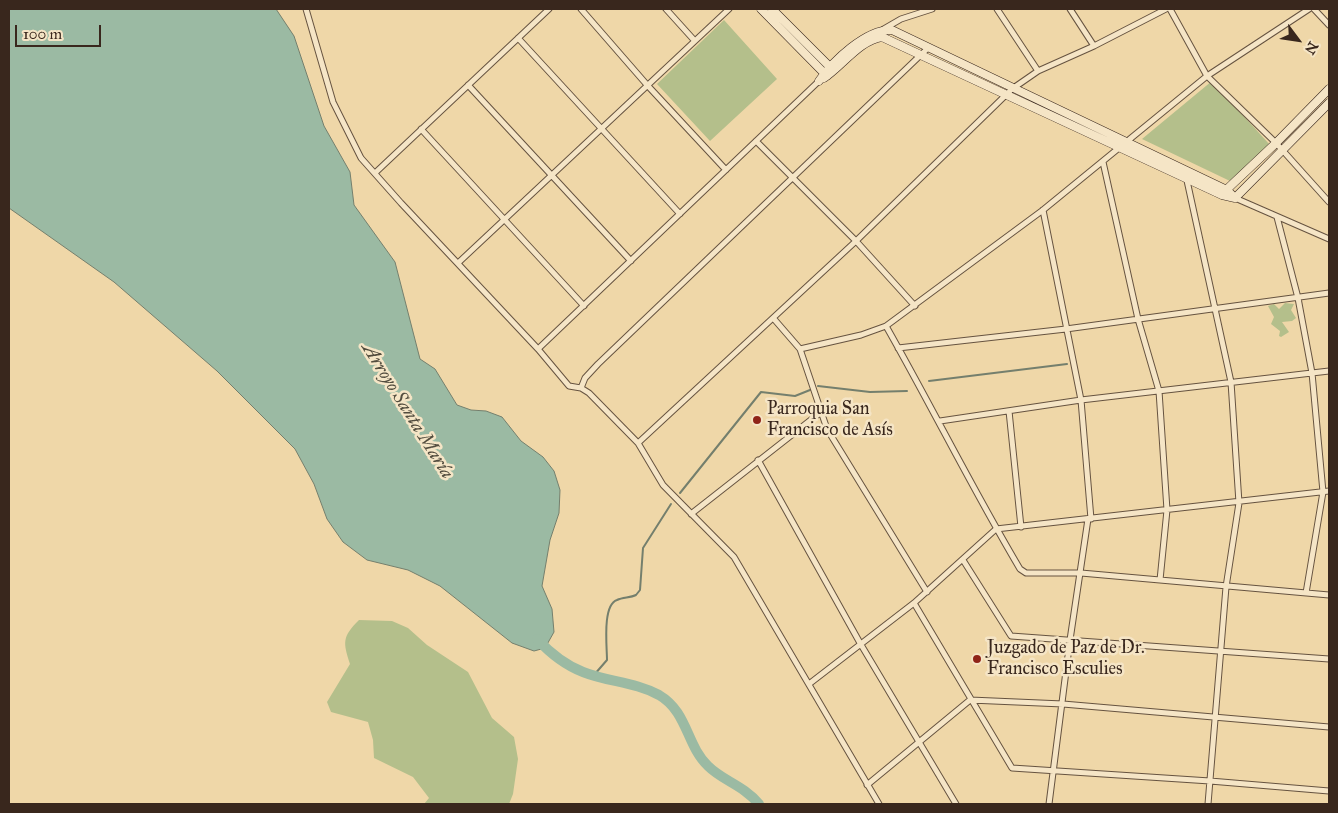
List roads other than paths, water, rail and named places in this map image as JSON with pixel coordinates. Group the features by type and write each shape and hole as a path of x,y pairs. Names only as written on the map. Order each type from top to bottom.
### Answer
{"street":[{"path":"306,9 333,102 361,158 538,349 569,386 581,388 601,404 638,443 657,477 734,558 879,804"},
{"path":"375,173 549,9"},
{"path":"581,9 648,86 726,170"},
{"path":"666,9 694,40"},
{"path":"458,263 729,9"},
{"path":"761,9 828,72"},
{"path":"772,9 828,72"},
{"path":"538,349 853,47 887,25 917,11 932,9"},
{"path":"997,9 1038,71"},
{"path":"1070,9 1094,46"},
{"path":"638,443 774,319 1009,92 1038,71 1094,46 1166,9"},
{"path":"1170,9 1207,76 1283,151 1329,202"},
{"path":"800,349 861,336 886,326 916,306 1043,210 1207,76 1309,9"},
{"path":"1314,9 1329,25"},
{"path":"882,30 892,30 928,48 1119,149 1186,175 1277,218 1328,237"},
{"path":"518,38 680,214"},
{"path":"828,72 875,38 890,39 921,55 1126,143 1186,175"},
{"path":"581,388 585,378 598,364 928,48"},
{"path":"468,85 631,261"},
{"path":"1224,192 1276,144 1329,89"},
{"path":"1234,198 1329,103"},
{"path":"421,129 584,306"},
{"path":"756,141 856,241 916,306"},
{"path":"1103,162 1138,318 1159,391 1167,510 1160,580"},
{"path":"1186,175 1231,382 1239,502 1226,586 1208,804"},
{"path":"1043,210 1081,400 1089,519 1052,770 1050,804"},
{"path":"1277,218 1298,298 1312,373 1323,492 1306,593"},
{"path":"898,348 1066,329 1329,293"},
{"path":"774,319 800,349 827,429 927,592"},
{"path":"886,326 940,420 996,529 1020,569 1026,574 1081,573 1329,595"},
{"path":"940,420 1081,400 1329,371"},
{"path":"1009,410 1021,527"},
{"path":"692,514 821,412"},
{"path":"758,460 860,643 956,804"},
{"path":"809,684 914,603 996,529 1329,491"},
{"path":"963,560 1011,636 1329,659"},
{"path":"914,603 1008,765 1012,768 1210,781 1329,792"},
{"path":"867,785 920,744 970,700 1063,704 1329,727"}],"water":[{"path":"9,9 276,9 294,36 324,126 350,172 354,205 395,262 420,359 435,369 457,405 471,410 486,411 502,417 521,441 543,457 554,471 560,490 559,513 550,540 542,586 552,609 554,632 545,648 534,651 512,643 440,586 408,570 367,560 343,542 327,519 314,484 295,449 217,371 114,282 9,208"}],"waterway":[{"path":"929,381 1067,364"},
{"path":"818,386 870,392 907,391"},
{"path":"680,493 761,392 795,396 810,390"},
{"path":"594,675 607,660 606,627 612,603 622,598 636,595 640,590 643,548 671,504"},
{"name":"Arroyo Santa María","path":"537,639 558,658 576,669 592,675 641,687 669,702 676,710 695,748 708,766 746,792 759,804"}],"place":[{"name":"Parroquia San Francisco de Asís","path":"757,420"},
{"name":"Juzgado de Paz de Dr. Francisco Esculies","path":"977,659"}]}
